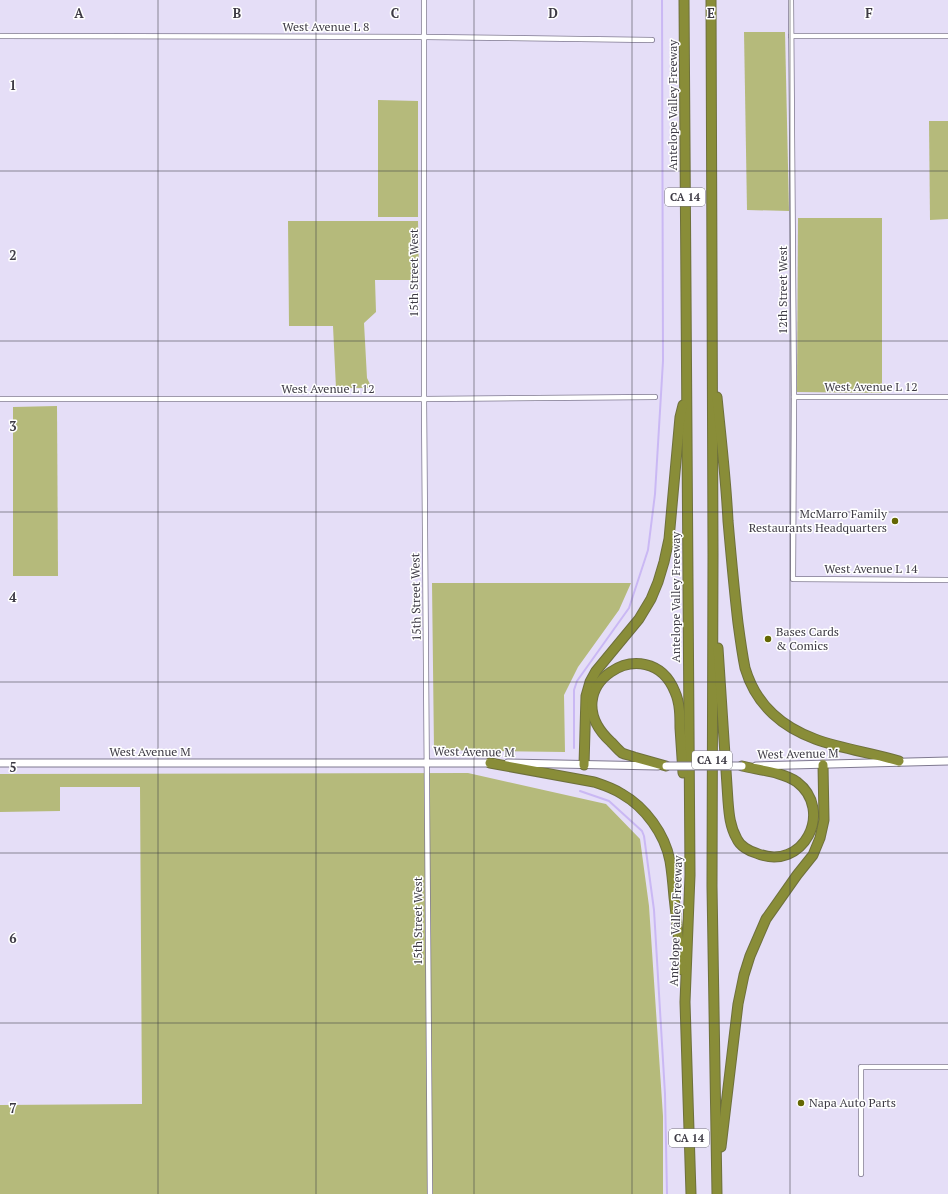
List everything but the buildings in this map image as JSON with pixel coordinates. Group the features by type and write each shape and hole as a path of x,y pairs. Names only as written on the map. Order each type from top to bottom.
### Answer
{"highway":[{"name":"Antelope Valley Freeway","path":"684,0 690,875 685,1002 691,1194"},
{"name":"CA 14","path":"711,0 712,886 717,1194"},
{"path":"712,340 727,500 732,574 742,653 750,681 764,704 773,714 795,730 826,743 899,761"},
{"path":"584,765 586,696 590,682 596,671 639,619 658,582 664,562 669,539 680,417 686,394"},
{"path":"712,575 730,823 737,841 749,851 765,857 776,858 787,855 796,850 808,837 814,819 812,804 807,792 798,782 786,776 742,766"},
{"path":"666,766 623,753 599,728 594,718 592,709 595,690 605,675 612,670 629,664 649,666 662,673 668,679 675,692 679,706 690,875"},
{"path":"490,763 594,782 610,788 632,800 647,814 660,834 670,860 685,1002"},
{"path":"717,1180 738,1004 744,975 750,956 766,919 813,854 820,838 824,820 823,765"}],"main road":[{"name":"West Avenue M","path":"0,763 427,762 742,766 948,761"}],"street":[{"name":"15th Street West","path":"424,0 424,399 430,1194"},
{"name":"12th Street West","path":"791,0 794,397 793,579"},
{"name":"West Avenue L 8","path":"0,36 425,37 652,40"},
{"path":"791,36 948,36"},
{"name":"West Avenue L 12","path":"794,397 948,397"},
{"name":"West Avenue L 12","path":"0,399 655,398"},
{"name":"West Avenue L 14","path":"793,579 948,580"},
{"path":"861,1174 861,1067 948,1067"}],"green space":[{"path":"744,32 785,32 789,211 747,210"},
{"path":"378,100 418,101 418,217 378,217"},
{"path":"929,121 948,121 948,219 930,220"},
{"path":"798,218 882,218 882,393 797,392"},
{"path":"288,221 418,221 419,280 375,280 376,312 364,323 367,378 372,388 336,388 333,326 289,326"},
{"path":"57,406 58,576 13,576 13,407"},
{"path":"432,583 631,583 619,610 578,667 564,695 565,752 434,750"},
{"path":"468,773 606,804 640,839 649,906 663,1116 663,1194 0,1194 0,1105 142,1104 140,787 60,787 60,811 0,812 0,774"}],"waterway":[{"path":"574,748 574,690 577,681 629,608 648,550 655,494 663,361 662,0"},
{"path":"580,791 609,801 642,831 644,836 654,910 665,1094 667,1194"}],"place":[{"name":"McMarro Family Restaurants Headquarters","path":"895,521"},
{"name":"Bases Cards & Comics","path":"768,639"},
{"name":"Napa Auto Parts","path":"801,1103"}]}
